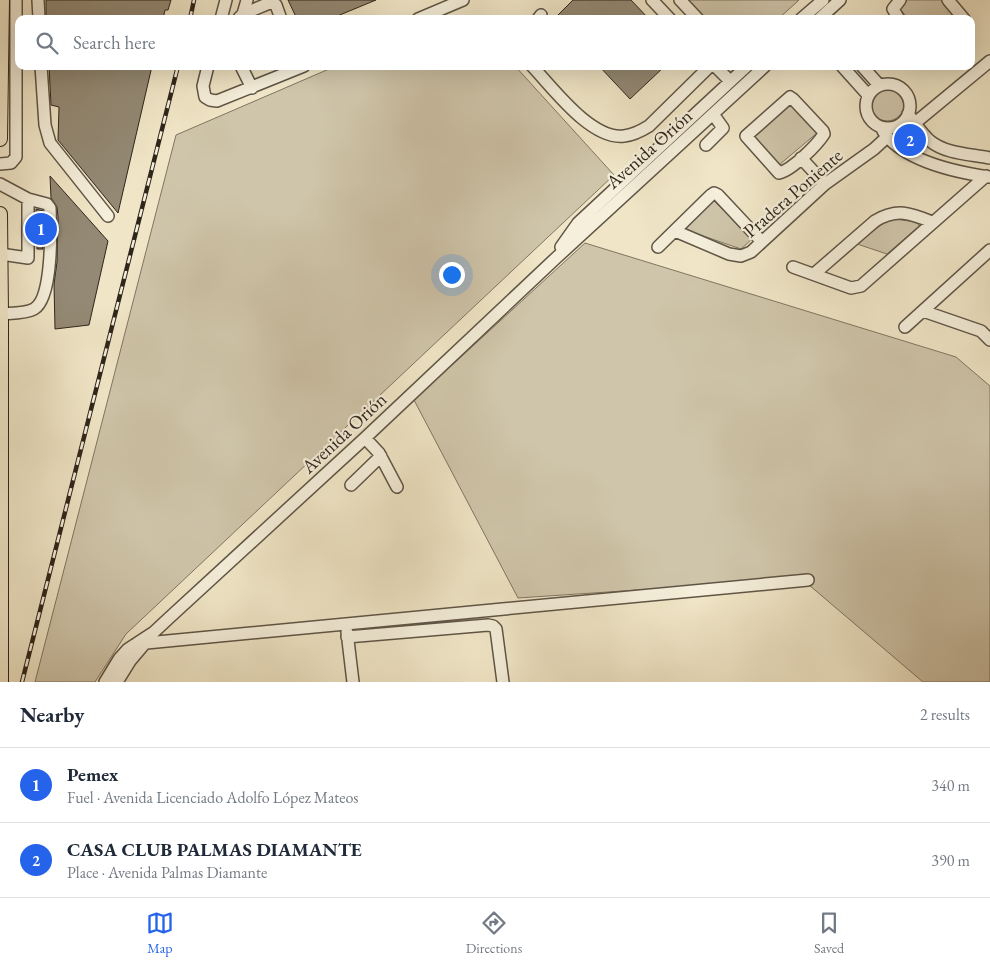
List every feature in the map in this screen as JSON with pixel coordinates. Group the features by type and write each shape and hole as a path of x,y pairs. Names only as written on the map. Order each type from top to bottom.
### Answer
{"main road":[{"path":"0,139 12,52 2,0"},
{"path":"0,214 1,682"}],"street":[{"path":"0,164 11,164 16,156 12,52 16,0"},
{"path":"38,0 39,15"},
{"path":"222,15 226,0"},
{"path":"241,15 247,0"},
{"path":"427,15 463,0"},
{"path":"652,0 666,15"},
{"path":"680,0 694,15"},
{"path":"897,15 894,9 900,0"},
{"path":"948,0 961,15"},
{"path":"243,15 272,2 276,5 280,15"},
{"path":"808,15 830,2"},
{"path":"821,15 830,2"},
{"path":"830,2 835,15"},
{"path":"975,68 990,61"},
{"path":"41,70 46,125 50,143 108,216"},
{"path":"207,70 203,86 205,97 217,101 295,70"},
{"path":"244,70 252,88"},
{"path":"536,70 594,128 608,134 622,136 640,132 649,126 706,70"},
{"path":"719,70 730,81"},
{"name":"Avenida Orión","path":"556,258 568,236 578,223 742,70"},
{"name":"Avenida Orión","path":"105,682 119,659 154,632 761,70"},
{"path":"846,70 868,95"},
{"path":"866,70 879,85"},
{"path":"884,132 887,128 897,126 906,119 912,119 972,70"},
{"path":"988,176 943,167 926,162 905,152 870,120 867,115 866,103 868,95 879,85 894,85 903,90 910,104 912,119 930,141 944,149 990,158"},
{"path":"790,97 824,134 801,158 779,173 746,136 790,97"},
{"path":"706,144 723,128 713,114"},
{"name":"Pradera Poniente","path":"675,231 729,254 745,256 825,184 874,149 884,132"},
{"path":"801,158 825,184"},
{"path":"793,267 851,288 860,286 932,222 988,176"},
{"path":"0,184 28,199 47,204 50,208 51,245 44,296 40,304 34,309 1,314"},
{"path":"658,247 714,193 762,242"},
{"path":"28,199 28,258"},
{"path":"814,274 875,221 884,216 904,213 932,222"},
{"path":"905,327 990,250"},
{"path":"0,254 50,261"},
{"path":"923,311 981,331 990,340"},
{"path":"981,331 990,323"},
{"path":"365,438 381,456 398,487"},
{"path":"352,485 381,456"},
{"path":"347,631 494,609 808,580"},
{"path":"140,644 347,631 488,625 496,629 504,682"},
{"path":"347,631 353,682"},
{"name":"Avenida Orión","path":"117,682 140,644"}],"shaded area":[{"path":"680,0 799,0 782,15 695,15"},
{"path":"903,0 943,0 955,15 905,15 897,5"},
{"path":"327,70 519,70 614,175 126,634 95,682 35,682 176,135"},
{"path":"887,87 894,88 899,92 903,97 903,111 899,116 894,120 887,121 880,120 875,116 871,111 870,104 871,97 875,92 880,88"},
{"path":"788,101 817,133 779,165 751,135"},
{"path":"712,199 752,239 741,249 683,229"},
{"path":"894,219 918,222 919,226 887,254 857,244 886,221"},
{"path":"585,243 956,357 990,386 990,682 923,682 802,579 518,598 414,400"}],"building":[{"path":"46,0 171,0 168,10 165,10 164,15 46,15"},
{"path":"288,0 376,0 340,15 295,15"},
{"path":"573,0 631,0 645,15 558,15"},
{"path":"49,70 151,70 118,213 58,140 59,107 51,105"},
{"path":"603,70 661,70 630,99"},
{"path":"910,130 918,140 912,146 902,140"},
{"path":"50,176 108,241 89,325 55,329 54,284 57,262 58,217 57,207 51,198"},
{"path":"36,209 43,211 43,249 37,249"}],"railway":[{"path":"191,15 194,0"},
{"path":"22,682 177,70"}],"place":[{"name":"CASA CLUB PALMAS DIAMANTE","path":"910,140"},
{"name":"Pemex","path":"41,229"}]}
